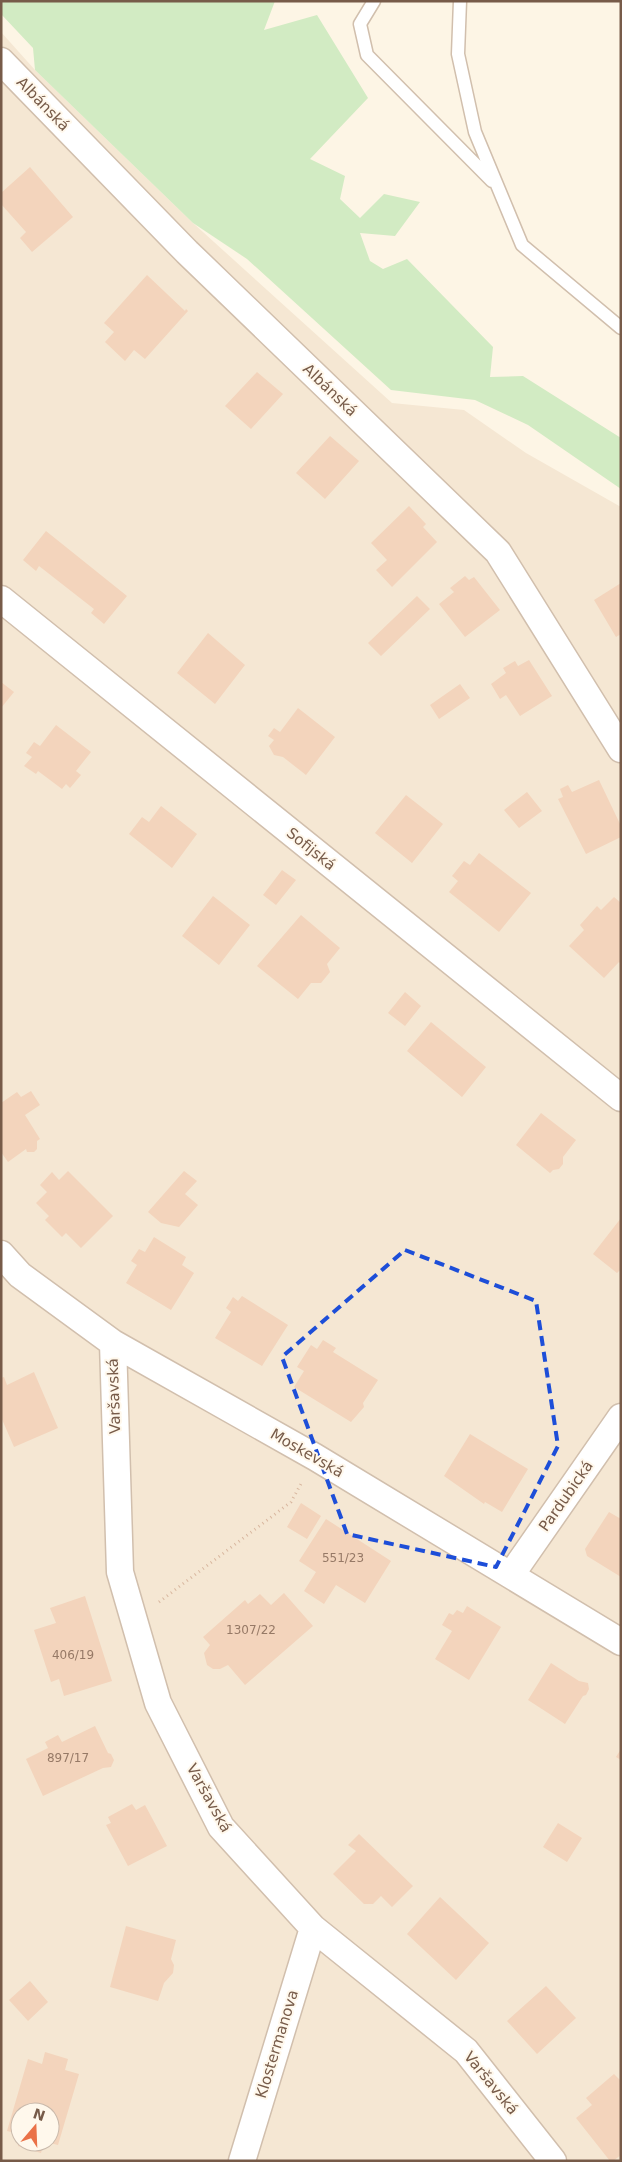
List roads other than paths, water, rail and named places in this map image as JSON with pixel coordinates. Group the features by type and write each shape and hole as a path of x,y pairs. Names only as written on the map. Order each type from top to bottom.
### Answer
{"street":[{"name":"Albánská","path":"1,61 187,252 498,552 621,749"},
{"name":"Sofijská","path":"1,599 621,1098"},
{"name":"Moskevská","path":"1,1254 20,1275 113,1342 315,1458 511,1574 621,1642"},
{"name":"Varšavská","path":"113,1342 120,1572 158,1703 221,1828 313,1928 466,2051 553,2161"},
{"name":"Pardubická","path":"511,1574 621,1417"},
{"name":"Klostermanova","path":"242,2161 313,1928"}],"lane":[{"path":"374,1 360,24 367,55 497,186"},
{"path":"460,1 458,54 475,132 522,245 621,328"}]}
